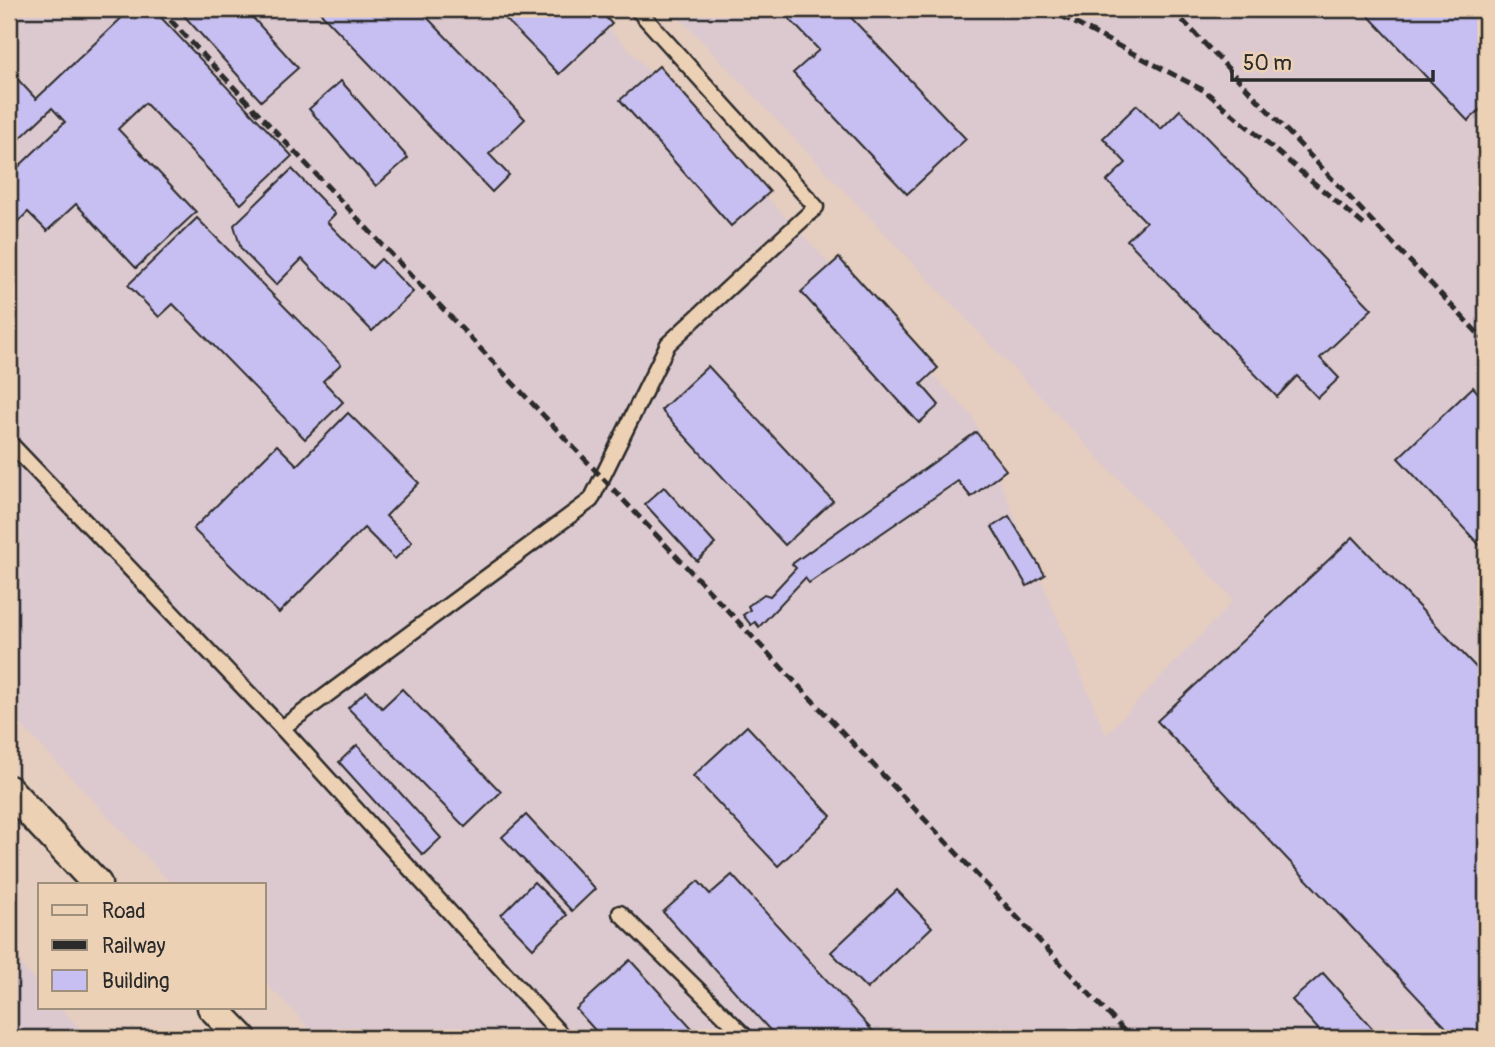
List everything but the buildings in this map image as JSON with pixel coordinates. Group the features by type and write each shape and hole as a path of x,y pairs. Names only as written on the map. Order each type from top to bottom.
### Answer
{"street":[{"path":"9,790 96,883"},
{"path":"214,1009 242,1038"}],"lane":[{"path":"282,728 591,500 668,344 816,207 637,9"},
{"path":"9,442 282,728 564,1038"},
{"path":"620,913 747,1038"}],"shaded area":[{"path":"9,9 591,9 973,417 1106,735 1234,600 671,9 1486,9 1486,1038 319,1038 266,983 266,883 171,883 9,712"},
{"path":"9,952 38,984 38,1009 61,1009 89,1038 9,1038"}],"railway":[{"path":"160,9 1131,1038"},
{"path":"1048,9 1205,91 1364,225"},
{"path":"1172,9 1486,342"}]}
